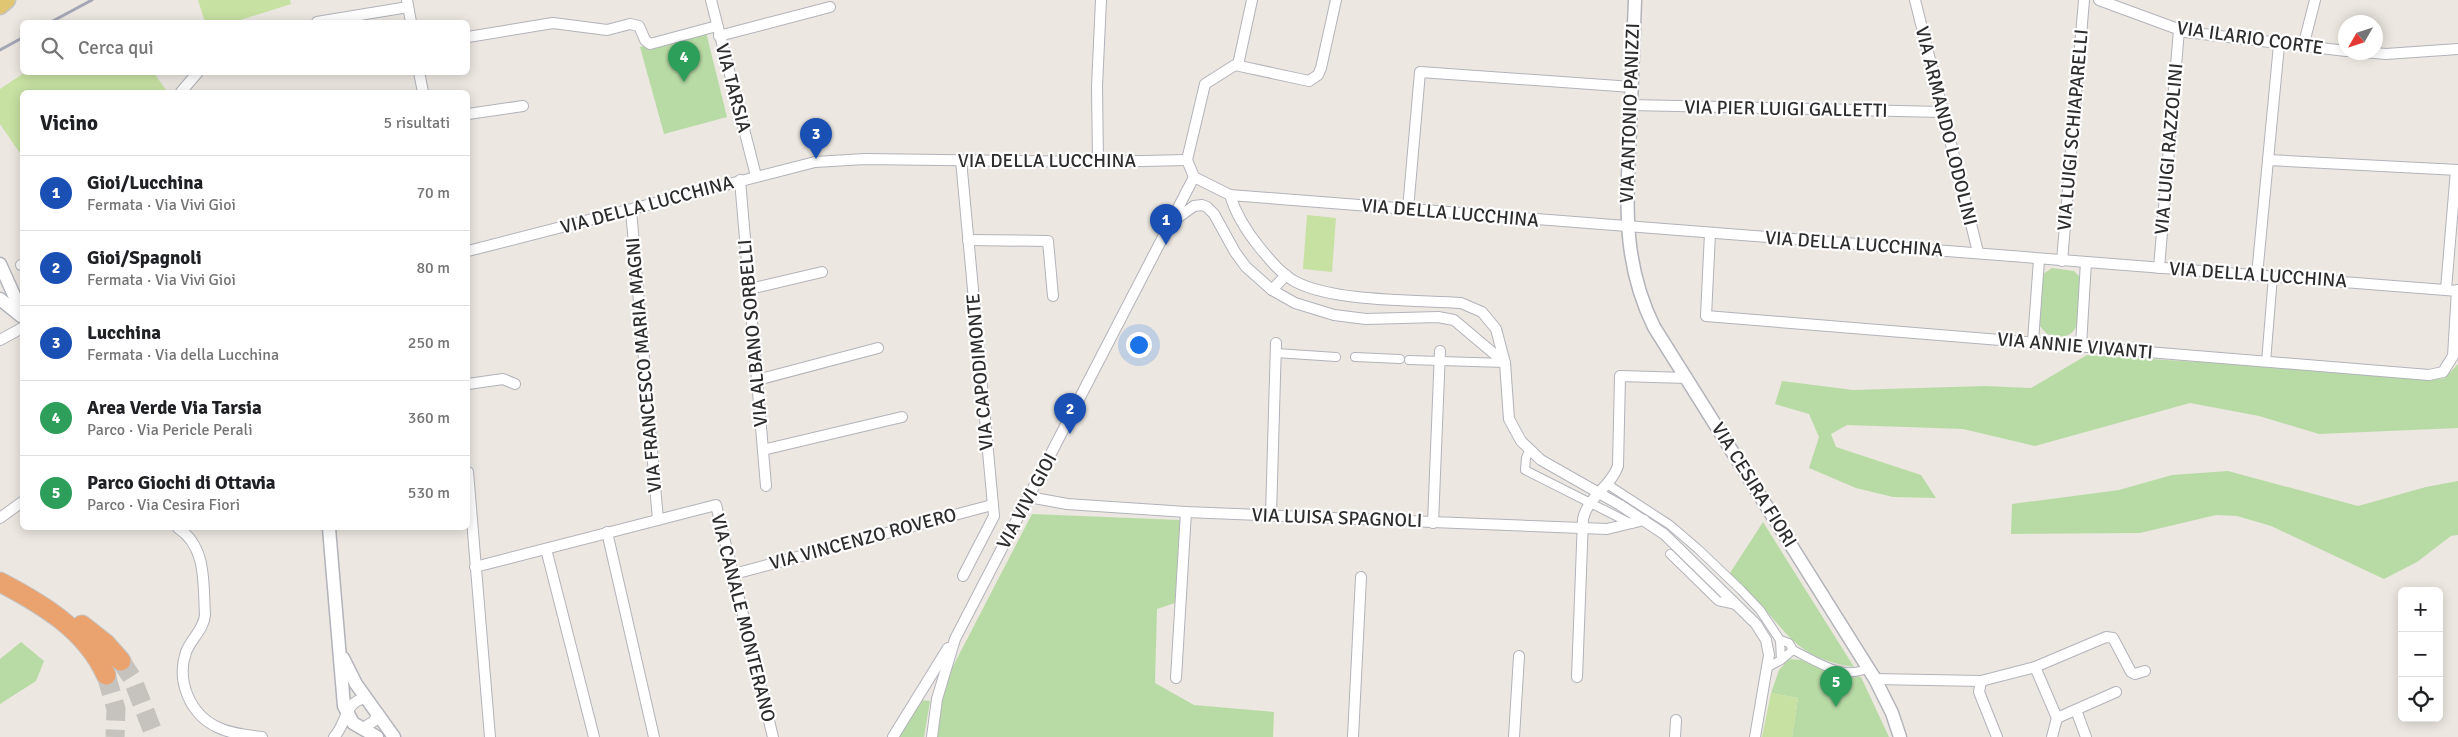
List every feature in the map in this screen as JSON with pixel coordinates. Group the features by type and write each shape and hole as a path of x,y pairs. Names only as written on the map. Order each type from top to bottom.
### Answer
{"highway":[{"path":"0,582 35,601 82,637 99,660 106,675"},
{"path":"35,601 49,605 81,624 121,661"}],"main road":[{"path":"0,6 7,0"}],"street":[{"name":"VIA TARSIA","path":"711,0 756,176"},
{"path":"1098,162 1097,86 1101,0"},
{"path":"1238,65 1252,0"},
{"path":"1194,177 1188,160 1203,86 1213,77 1238,65 1309,82 1320,72 1336,0"},
{"name":"VIA ANTONIO PANIZZI","path":"1627,226 1635,0"},
{"name":"VIA ARMANDO LODOLINI","path":"1915,0 1978,252"},
{"name":"VIA LUIGI SCHIAPARELLI","path":"2062,261 2084,0"},
{"name":"VIA ILARIO CORTE","path":"2099,0 2178,30 2338,50"},
{"path":"2303,47 2315,0"},
{"path":"327,20 408,4 411,20"},
{"path":"470,37 553,23 607,30 632,24 639,26 645,40 650,44 830,7"},
{"name":"VIA LUIGI RAZZOLINI","path":"2159,268 2178,30"},
{"path":"2257,275 2279,44"},
{"path":"2383,54 2458,49"},
{"path":"1408,209 1420,72 1632,87"},
{"path":"182,90 195,75"},
{"path":"420,75 423,90"},
{"name":"VIA PIER LUIGI GALLETTI","path":"1631,105 1942,112"},
{"path":"470,114 523,106"},
{"name":"VIA CAPODIMONTE","path":"961,160 994,516 963,576"},
{"name":"VIA DELLA LUCCHINA","path":"470,250 809,163 834,161 1098,162 1188,160"},
{"path":"2268,160 2457,170 2454,290"},
{"name":"VIA DELLA LUCCHINA","path":"1194,177 1230,195 1978,252 2039,260 2454,290"},
{"name":"VIA VIVI GIOI","path":"893,737 955,639 1194,177"},
{"name":"VIA ALBANO SORBELLI","path":"740,180 766,486"},
{"path":"1230,195 1240,219 1256,242 1286,275 1313,289 1342,295 1468,304 1482,312 1493,323 1501,341 1505,363 1509,419 1516,436 1530,451 1552,467 1644,520 1670,540 1738,605 1764,636 1768,651 1768,667 1755,737"},
{"path":"1170,223 1194,206 1202,205 1208,207 1246,267 1272,290 1295,303 1344,316 1366,319 1438,317 1455,320 1505,363"},
{"name":"VIA FRANCESCO MARIA MAGNI","path":"631,210 658,520"},
{"name":"VIA CESIRA FIORI","path":"1627,226 1634,276 1643,304 1654,326 1875,679 1892,713 1900,737"},
{"name":"VIA ANNIE VIVANTI","path":"1710,233 1706,316 2081,345 2266,362 2437,375 2447,368 2452,356 2454,290"},
{"path":"968,240 1048,241 1053,296"},
{"path":"2033,342 2039,260"},
{"path":"2081,345 2086,262"},
{"path":"0,264 20,310"},
{"path":"750,289 822,272"},
{"path":"1272,290 1286,275"},
{"path":"2266,362 2273,276"},
{"path":"0,299 20,314"},
{"path":"0,340 20,329"},
{"path":"757,380 878,348"},
{"path":"1271,515 1276,348 1336,357"},
{"path":"1409,360 1439,356 1505,363"},
{"path":"1432,522 1439,356"},
{"path":"1355,357 1400,359"},
{"path":"1577,678 1582,528 1584,515 1590,503 1615,474 1619,463 1620,376 1686,378"},
{"path":"470,384 503,379 515,384"},
{"path":"763,450 902,417"},
{"path":"1530,451 1526,458 1525,470 1632,524"},
{"path":"1607,484 1698,549 1741,590 1760,610 1780,640 1781,660"},
{"name":"VIA LUISA SPAGNOLI","path":"1029,497 1067,504 1186,512 1582,528 1611,529 1644,520"},
{"path":"470,499 490,737"},
{"path":"0,518 20,503"},
{"name":"VIA CANALE MONTERANO","path":"475,567 716,505 773,737"},
{"name":"VIA VINCENZO ROVERO","path":"734,574 992,505"},
{"path":"1176,678 1186,512"},
{"path":"180,530 191,540 200,557 205,615 204,622 185,656 183,673 186,691 197,711 212,724 237,733 262,737"},
{"path":"329,530 341,654 342,689 346,712 351,720 377,737"},
{"path":"607,532 654,737"},
{"path":"546,549 594,737"},
{"path":"1670,554 1718,601 1738,605"},
{"path":"1353,737 1361,577"},
{"path":"1875,679 1981,681 2035,667 2106,637 2113,638 2118,645 2131,672 2135,674 2145,671"},
{"name":"VIA VIVI GIOI","path":"932,737 937,698 955,639"},
{"path":"1780,640 1789,643 1793,650 1827,668 1859,673 1868,668"},
{"path":"1768,667 1781,660 1793,650"},
{"path":"341,654 352,679 394,737"},
{"path":"1514,737 1519,656"},
{"path":"2035,667 2057,718 2052,737"},
{"path":"1981,681 1979,692 1998,737"},
{"path":"2057,718 2116,692"},
{"path":"334,737 340,729 346,712 355,702 366,698"},
{"path":"2076,710 2086,737"},
{"path":"362,728 374,721 378,713"},
{"path":"1675,737 1676,720"}],"green space":[{"path":"198,0 290,0 291,4 240,20 204,20"},
{"path":"706,32 727,117 664,134 640,47"},
{"path":"21,75 155,75 166,90 20,90 20,153 0,124 0,89"},
{"path":"1307,215 1336,218 1332,272 1303,269"},
{"path":"2052,268 2074,271 2081,278 2078,321 2075,329 2069,335 2060,337 2047,334 2038,324 2043,274"},
{"path":"2087,355 2294,368 2432,380 2445,378 2458,364 2458,428 2319,434 2259,416 2190,403 2035,446 1963,429 1847,425 1831,434 1836,447 1921,475 1936,498 1893,497 1856,488 1809,468 1819,437 1809,414 1775,404 1782,381 1853,390 1985,386 2031,388"},
{"path":"2228,471 2358,506 2426,487 2458,481 2458,535 2451,536 2417,562 2384,579 2271,526 2237,516 2216,515 2140,533 2011,534 2012,504 2119,490 2172,475"},
{"path":"1032,514 1180,520 1175,603 1157,609 1155,683 1194,705 1274,712 1273,737 937,737 939,712 951,670"},
{"path":"1763,522 1854,667 1823,659 1801,648 1730,573"},
{"path":"21,642 44,661 36,681 0,704 0,659"},
{"path":"1789,659 1802,660 1833,674 1861,677 1889,737 1792,737 1798,698 1771,693 1779,670"},
{"path":"1771,693 1798,698 1792,737 1762,737"},
{"path":"921,700 930,701 924,737 898,737"}],"tunnel":[{"path":"121,661 132,678 155,737"},
{"path":"106,675 116,709 115,737"}],"railway":[{"path":"55,20 92,0"},
{"path":"0,50 20,39"}],"place":[{"name":"Area Verde Via Tarsia","path":"684,82"},
{"name":"Lucchina","path":"816,159"},
{"name":"Gioi/Lucchina","path":"1166,245"},
{"name":"Gioi/Spagnoli","path":"1070,434"},
{"name":"Parco Giochi di Ottavia","path":"1836,707"}]}
